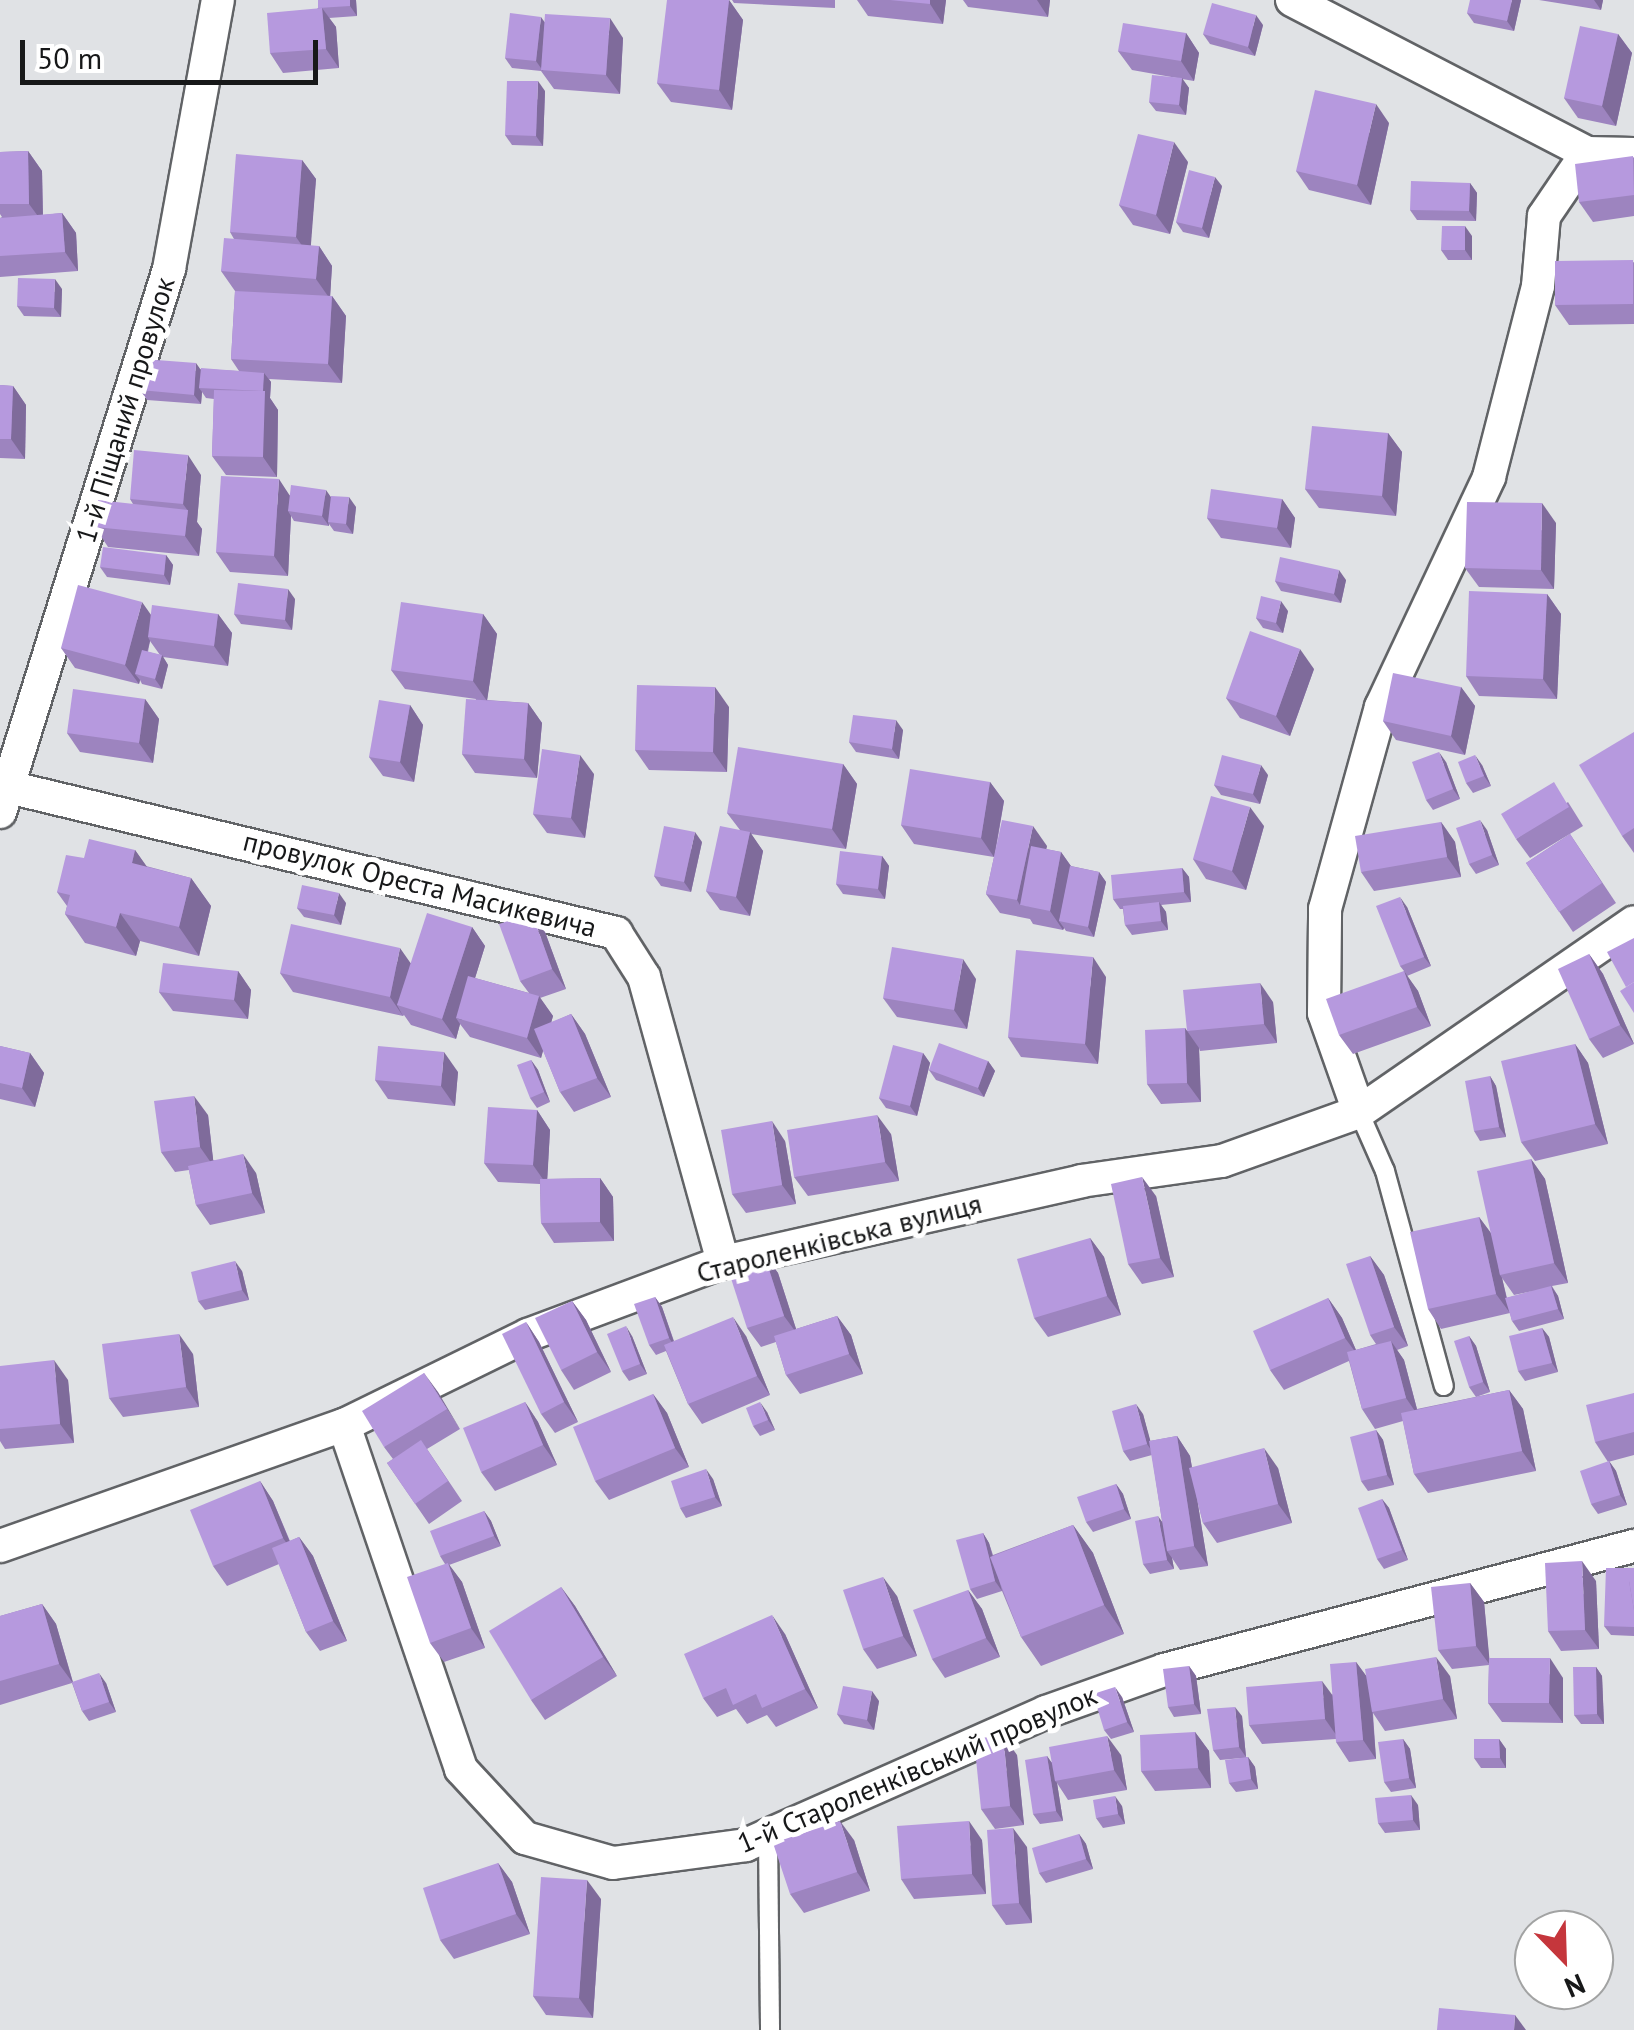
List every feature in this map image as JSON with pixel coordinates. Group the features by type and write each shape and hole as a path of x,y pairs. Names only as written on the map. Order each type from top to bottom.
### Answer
{"street":[{"name":"1-й Піщаний провулок","path":"5,794 169,269 218,0"},
{"path":"1292,0 1587,153 1634,154"},
{"path":"1358,1112 1324,1012 1325,909 1380,707 1489,477 1538,286 1544,216 1587,153"},
{"name":"провулок Ореста Масикевича","path":"5,794 616,933 644,977 723,1262"},
{"name":"Староленківська вулиця","path":"0,1546 344,1425 528,1335 723,1262 1081,1181 1222,1161 1358,1112 1634,922"},
{"name":"1-й Староленківський провулок","path":"344,1425 460,1769 490,1810 524,1838 613,1863 660,1863 768,1835 1046,1712 1164,1670 1634,1546"}],"lane":[{"path":"1358,1112 1385,1171 1444,1386"},
{"path":"768,1835 770,2030"}],"building":[{"path":"318,0 350,0 350,6 318,8"},
{"path":"667,0 729,0 719,90 657,83"},
{"path":"890,0 930,0 930,4"},
{"path":"1470,0 1512,0 1507,21 1467,13"},
{"path":"1212,3 1256,15 1248,47 1203,34"},
{"path":"322,8 326,49 270,53 267,13"},
{"path":"510,13 541,17 536,61 505,58"},
{"path":"545,14 610,18 606,75 541,70"},
{"path":"1123,23 1186,33 1181,61 1118,51"},
{"path":"1580,26 1618,34 1602,106 1564,98"},
{"path":"1152,75 1182,78 1179,105 1149,102"},
{"path":"507,81 538,81 536,136 505,135"},
{"path":"1315,90 1376,104 1357,185 1296,171"},
{"path":"1138,134 1174,142 1156,215 1119,205"},
{"path":"28,151 29,204 0,204 0,152"},
{"path":"236,154 302,160 296,237 230,232"},
{"path":"1633,156 1634,195 1579,202 1575,164"},
{"path":"1189,170 1215,177 1202,228 1176,222"},
{"path":"1411,181 1470,183 1469,211 1410,210"},
{"path":"62,213 65,252 0,256 0,218"},
{"path":"1442,226 1465,226 1465,250 1441,250"},
{"path":"224,238 319,246 316,279 221,271"},
{"path":"1633,260 1633,304 1555,305 1555,261"},
{"path":"18,278 55,279 54,308 17,306"},
{"path":"235,291 332,296 328,364 231,359"},
{"path":"143,359 196,363 194,395 140,390"},
{"path":"201,368 264,373 263,391 199,388"},
{"path":"0,385 13,386 11,439 0,439"},
{"path":"214,390 265,391 263,457 212,456"},
{"path":"1312,426 1388,433 1382,496 1305,489"},
{"path":"134,450 188,455 183,504 130,499"},
{"path":"221,476 279,479 274,556 216,552"},
{"path":"291,485 326,490 322,516 288,511"},
{"path":"1211,489 1282,499 1277,528 1207,518"},
{"path":"331,496 349,497 346,524 328,522"},
{"path":"98,500 188,510 185,536 95,527"},
{"path":"1467,502 1542,503 1541,570 1465,568"},
{"path":"103,547 166,555 164,575 100,567"},
{"path":"1280,557 1339,570 1334,594 1275,581"},
{"path":"238,583 288,589 285,620 234,614"},
{"path":"78,585 142,602 125,665 61,648"},
{"path":"1469,591 1547,594 1543,679 1466,676"},
{"path":"1261,596 1281,601 1276,623 1256,618"},
{"path":"401,602 483,614 473,681 391,670"},
{"path":"152,605 218,614 214,646 148,637"},
{"path":"1250,631 1300,649 1276,716 1226,698"},
{"path":"142,650 162,655 155,679 135,674"},
{"path":"1393,673 1461,687 1451,736 1383,721"},
{"path":"637,685 715,687 713,752 635,750"},
{"path":"73,689 145,699 139,743 67,733"},
{"path":"466,699 528,703 524,759 462,754"},
{"path":"379,700 410,705 400,762 369,757"},
{"path":"853,715 896,720 892,749 849,742"},
{"path":"1634,732 1634,828 1622,836 1579,765"},
{"path":"738,747 843,764 832,829 727,813"},
{"path":"542,749 580,755 571,818 533,814"},
{"path":"1439,752 1453,789 1426,800 1412,762"},
{"path":"1222,755 1261,765 1253,794 1214,785"},
{"path":"1475,755 1484,776 1466,783 1458,762"},
{"path":"910,769 990,782 981,838 901,825"},
{"path":"1554,782 1569,807 1516,839 1501,814"},
{"path":"1211,796 1250,807 1232,871 1193,859"},
{"path":"1002,820 1033,826 1017,900 986,894"},
{"path":"1480,820 1492,855 1469,864 1456,828"},
{"path":"1441,822 1447,857 1361,872 1355,836"},
{"path":"664,826 695,832 684,882 654,876"},
{"path":"720,826 750,832 736,897 706,891"},
{"path":"1570,834 1602,883 1559,912 1526,863"},
{"path":"89,839 135,850 132,863 191,878 179,927 120,913 116,927 65,914 70,895 57,892 66,855 84,858"},
{"path":"1031,846 1061,852 1050,911 1020,905"},
{"path":"840,851 882,856 878,889 836,884"},
{"path":"1070,866 1099,872 1088,927 1059,921"},
{"path":"1182,868 1184,892 1113,899 1111,875"},
{"path":"302,885 339,893 334,915 297,908"},
{"path":"1400,897 1424,957 1400,966 1376,906"},
{"path":"1159,902 1161,921 1125,925 1123,906"},
{"path":"427,913 472,927 442,1019 397,1005"},
{"path":"532,913 552,969 520,981 499,924"},
{"path":"291,924 400,948 390,997 280,973"},
{"path":"1634,938 1634,982 1626,987 1607,952"},
{"path":"892,947 963,959 954,1010 883,998"},
{"path":"1016,950 1093,957 1085,1044 1008,1037"},
{"path":"1589,954 1620,1025 1589,1039 1558,969"},
{"path":"163,963 238,971 234,1000 159,992"},
{"path":"1404,971 1417,1007 1339,1035 1326,999"},
{"path":"468,976 539,996 527,1038 456,1018"},
{"path":"1634,982 1634,1013 1620,991"},
{"path":"1260,983 1264,1024 1187,1031 1183,990"},
{"path":"571,1014 597,1078 560,1092 534,1029"},
{"path":"1185,1028 1187,1083 1147,1084 1145,1030"},
{"path":"939,1043 988,1061 978,1088 929,1070"},
{"path":"1575,1044 1595,1124 1521,1142 1501,1061"},
{"path":"893,1045 923,1053 910,1106 879,1098"},
{"path":"0,1046 30,1053 22,1088 0,1083"},
{"path":"378,1046 444,1052 441,1086 375,1080"},
{"path":"531,1060 544,1092 530,1098 517,1065"},
{"path":"1490,1076 1499,1127 1474,1131 1465,1081"},
{"path":"194,1096 200,1147 161,1152 154,1101"},
{"path":"488,1107 537,1110 533,1165 484,1163"},
{"path":"877,1115 885,1162 794,1177 787,1130"},
{"path":"772,1121 782,1185 732,1194 721,1130"},
{"path":"243,1154 252,1193 196,1205 188,1166"},
{"path":"1531,1159 1554,1263 1500,1275 1477,1171"},
{"path":"1142,1177 1160,1258 1128,1264 1111,1184"},
{"path":"600,1178 600,1222 541,1223 540,1179"},
{"path":"1479,1217 1496,1294 1428,1309 1410,1232"},
{"path":"1090,1238 1107,1296 1034,1318 1017,1259"},
{"path":"764,1254 784,1316 747,1328 727,1266"},
{"path":"1370,1256 1394,1327 1370,1335 1346,1264"},
{"path":"235,1261 242,1290 198,1301 191,1272"},
{"path":"1551,1286 1558,1309 1512,1321 1505,1298"},
{"path":"655,1297 669,1338 649,1345 634,1304"},
{"path":"1328,1298 1345,1338 1270,1370 1253,1331"},
{"path":"572,1301 597,1352 561,1370 535,1318"},
{"path":"837,1316 849,1354 786,1375 774,1336"},
{"path":"733,1317 757,1376 688,1404 664,1345"},
{"path":"526,1322 564,1402 541,1414 502,1334"},
{"path":"626,1326 640,1364 622,1371 607,1334"},
{"path":"1542,1328 1552,1363 1518,1371 1509,1336"},
{"path":"179,1334 186,1387 109,1398 102,1344"},
{"path":"1469,1336 1483,1382 1469,1387 1454,1341"},
{"path":"1391,1341 1406,1398 1362,1409 1347,1352"},
{"path":"54,1360 60,1424 0,1429 0,1366"},
{"path":"424,1373 447,1409 384,1447 362,1411"},
{"path":"1509,1390 1522,1451 1414,1474 1401,1413"},
{"path":"1634,1393 1634,1432 1595,1442 1586,1405"},
{"path":"653,1394 675,1448 595,1481 573,1427"},
{"path":"525,1402 543,1445 481,1472 463,1428"},
{"path":"760,1402 768,1420 753,1426 746,1408"},
{"path":"1136,1404 1147,1444 1123,1451 1112,1411"},
{"path":"1376,1430 1387,1475 1361,1481 1350,1437"},
{"path":"1177,1436 1194,1546 1167,1551 1149,1441"},
{"path":"421,1440 448,1481 415,1504 387,1463"},
{"path":"1264,1448 1278,1504 1203,1523 1189,1468"},
{"path":"1609,1461 1620,1495 1591,1504 1580,1471"},
{"path":"706,1469 715,1497 680,1508 671,1481"},
{"path":"260,1481 283,1538 213,1566 190,1510"},
{"path":"1116,1484 1124,1509 1086,1522 1077,1497"},
{"path":"1382,1499 1402,1550 1377,1559 1358,1508"},
{"path":"484,1511 494,1536 440,1556 430,1531"},
{"path":"1158,1516 1167,1560 1143,1564 1135,1521"},
{"path":"1073,1525 1104,1605 1021,1637 990,1557"},
{"path":"983,1533 995,1581 970,1589 956,1540"},
{"path":"299,1537 333,1621 306,1632 272,1548"},
{"path":"1582,1561 1585,1630 1548,1631 1545,1563"},
{"path":"448,1563 471,1628 430,1643 407,1577"},
{"path":"1606,1568 1634,1568 1634,1581 1629,1581 1634,1627 1604,1626"},
{"path":"883,1577 903,1636 863,1649 843,1590"},
{"path":"1629,1581 1634,1581 1634,1610"},
{"path":"1470,1583 1476,1646 1438,1650 1431,1587"},
{"path":"561,1587 603,1657 531,1700 489,1631"},
{"path":"968,1590 986,1638 932,1659 913,1610"},
{"path":"42,1604 59,1664 0,1681 0,1616"},
{"path":"772,1615 805,1689 762,1708 756,1694 733,1705 726,1688 703,1698 684,1654"},
{"path":"1436,1657 1443,1699 1372,1712 1365,1669"},
{"path":"1489,1658 1550,1658 1549,1703 1488,1703"},
{"path":"1356,1662 1363,1740 1336,1742 1330,1664"},
{"path":"1189,1666 1194,1704 1168,1707 1163,1669"},
{"path":"1573,1667 1596,1667 1597,1714 1574,1715"},
{"path":"99,1673 109,1702 82,1711 72,1682"},
{"path":"1322,1681 1325,1719 1249,1725 1246,1687"},
{"path":"843,1686 872,1691 867,1720 837,1714"},
{"path":"1115,1687 1127,1722 1104,1730 1093,1694"},
{"path":"1235,1707 1239,1747 1213,1750 1207,1709"},
{"path":"1195,1732 1198,1768 1141,1771 1140,1735"},
{"path":"1003,1735 1010,1806 981,1809 974,1739"},
{"path":"1107,1736 1114,1770 1055,1781 1049,1747"},
{"path":"1403,1739 1409,1778 1384,1782 1378,1742"},
{"path":"1474,1739 1499,1739 1500,1758 1474,1758"},
{"path":"1047,1756 1056,1811 1033,1814 1025,1760"},
{"path":"1248,1757 1251,1779 1229,1783 1225,1760"},
{"path":"1411,1795 1413,1820 1378,1823 1375,1798"},
{"path":"1115,1796 1118,1814 1096,1818 1093,1800"},
{"path":"840,1821 857,1872 790,1894 773,1843"},
{"path":"969,1821 972,1874 901,1879 897,1826"},
{"path":"1013,1828 1019,1903 992,1905 987,1830"},
{"path":"1079,1834 1086,1859 1039,1873 1032,1848"},
{"path":"498,1863 516,1914 440,1940 423,1888"},
{"path":"541,1877 587,1880 579,1998 533,1996"},
{"path":"1439,2008 1515,2015 1514,2030 1437,2030"}]}
